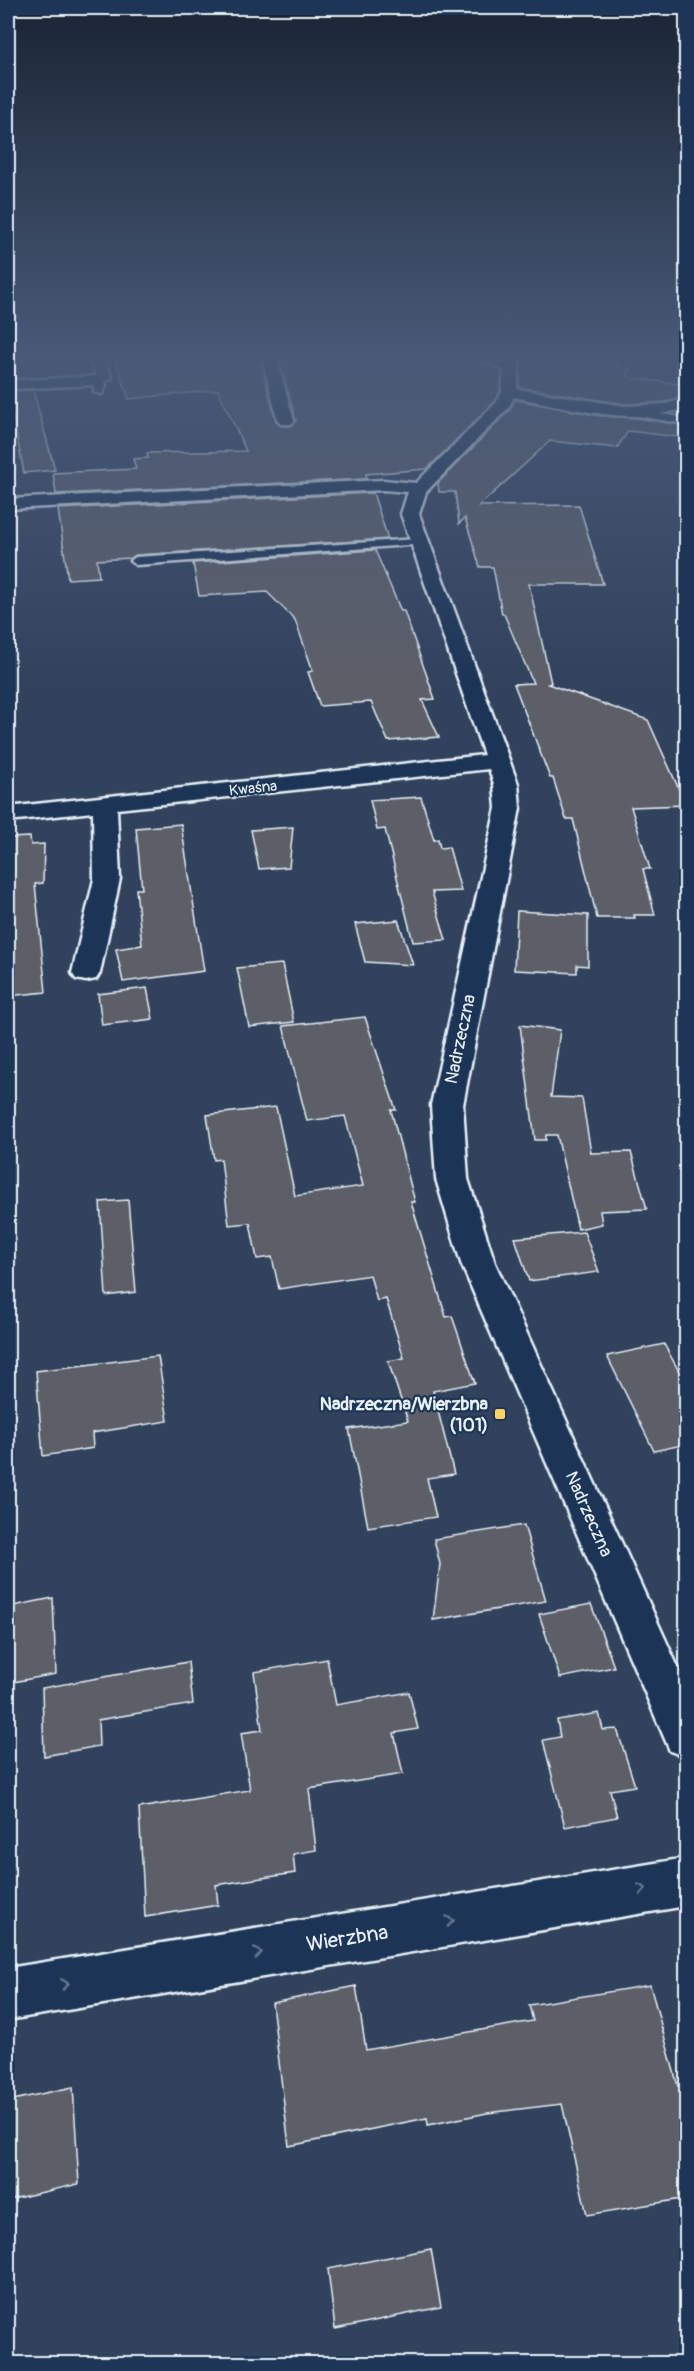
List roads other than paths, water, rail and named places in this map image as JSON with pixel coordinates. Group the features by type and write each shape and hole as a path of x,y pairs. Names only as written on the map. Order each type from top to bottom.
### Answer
{"street":[{"name":"Nadrzeczna","path":"444,464 414,496 410,514 418,542 506,784 508,808 447,1105 452,1179 478,1263 687,1735"},
{"path":"8,504 383,485 420,488"},
{"name":"Kwaśna","path":"8,814 498,761"},
{"path":"86,973 107,879 105,804"},
{"name":"Wierzbna","path":"8,1994 687,1882"}],"lane":[{"path":"136,561 418,542"}],"place":[{"name":"Nadrzeczna/Wierzbna (101)","path":"500,1414"}]}
